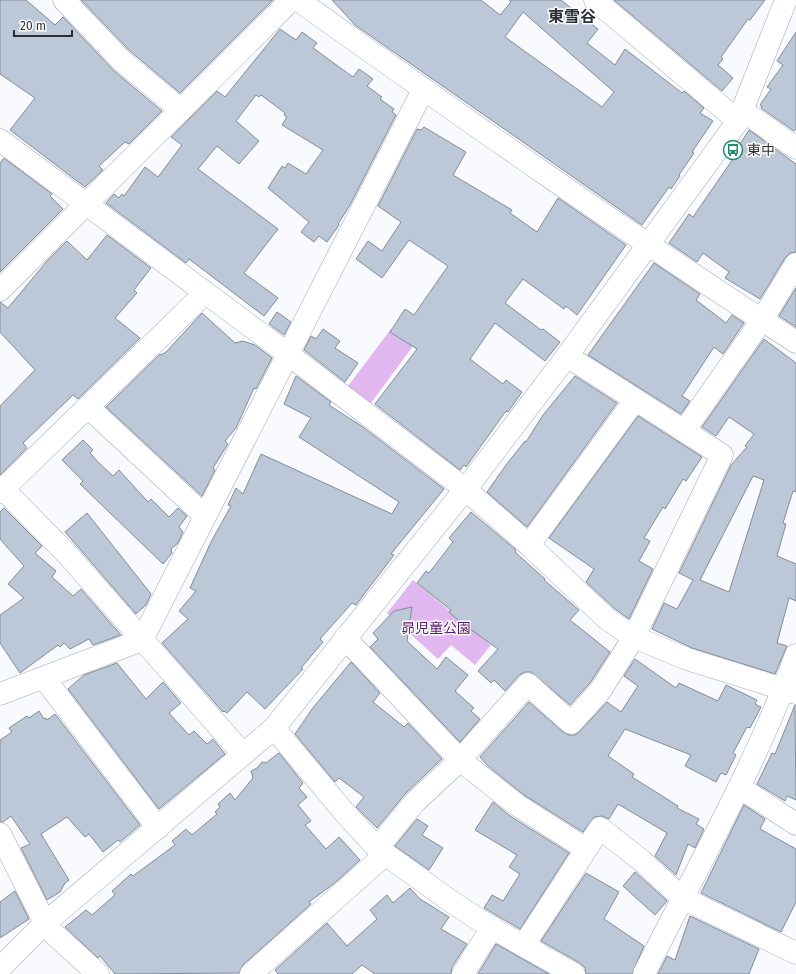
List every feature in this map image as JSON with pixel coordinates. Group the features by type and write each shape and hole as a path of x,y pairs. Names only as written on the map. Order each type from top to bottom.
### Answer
{"street":[{"path":"64,0 121,60 181,110"},
{"path":"0,290 291,0"},
{"path":"298,0 423,90 648,244 796,342"},
{"path":"599,2 741,116 796,148"},
{"path":"0,968 44,923 158,828 274,728 465,489 567,356 741,116 789,5"},
{"path":"0,694 142,640 423,90"},
{"path":"0,140 288,354 465,489 529,545 608,619 634,637 687,659 790,691"},
{"path":"684,431 762,320 796,264"},
{"path":"205,292 2,490 68,555 243,754"},
{"path":"251,974 382,851 414,802 460,760 528,684 571,723 600,691 634,637 722,455 567,356"},
{"path":"529,545 635,400"},
{"path":"88,407 205,516"},
{"path":"345,638 460,760 517,805 586,849"},
{"path":"644,974 739,787 790,691 796,655"},
{"path":"44,678 158,828"},
{"path":"274,728 344,812 382,851 449,900 492,927 574,974"},
{"path":"739,787 796,824"},
{"path":"524,945 600,828 642,861 682,898 796,953"},
{"path":"0,834 44,923 98,974"},
{"path":"463,974 492,927"}],"green space":[{"path":"391,329 413,346 371,403 348,386"},
{"name":"昴児童公園","path":"413,580 491,645 475,665 451,645 438,659 387,613"}],"building":[{"path":"0,0 26,0 55,25 63,17 113,70 162,111 129,144 125,142 99,166 103,170 85,187 10,130 35,98 0,74"},
{"path":"81,0 273,0 180,93 130,51"},
{"path":"332,0 481,0 500,15 511,2 509,0 561,0 598,29 587,43 615,65 625,49 682,93 684,91 704,108 700,113 713,121 692,152 694,153 679,175 680,176 671,189 669,187 642,225 355,25","holes":["523,12 614,92 602,107 505,37"]},
{"path":"614,0 765,0 750,20 748,19 721,57 723,59 718,65 733,78 722,91"},
{"path":"280,29 296,40 302,32 317,43 313,48 353,77 359,69 373,79 367,86 382,97 380,99 394,109 392,112 396,115 350,205 338,224 339,225 327,242 319,236 314,242 301,232 309,222 268,188 282,166 285,168 288,163 306,174 323,150 282,125 287,117 284,115 285,113 261,95 259,97 256,95 236,121 259,141 239,164 217,146 198,169 278,229 244,273 278,298 264,316 189,259 186,263 106,203 114,194 119,198 122,194 124,196 145,167 158,177 182,145 171,137 217,91 225,97"},
{"path":"796,32 796,129 794,131 761,108 762,106 760,105 771,89 767,87 783,65 777,61"},
{"path":"424,127 466,152 453,175 512,210 510,213 537,232 558,198 626,245 577,315 566,306 564,309 523,279 505,303 541,330 543,329 560,342 545,361 495,323 470,359 503,384 506,380 522,392 508,412 506,411 466,467 464,465 460,470 375,404 417,349 390,332 405,309 414,315 448,266 409,240 382,278 356,259 368,241 382,251 401,222 378,206 417,129 421,130"},
{"path":"749,130 796,164 796,252 790,253 785,258 760,299 725,278 729,272 703,253 697,262 669,243 689,214 693,217 733,159 731,158"},
{"path":"4,158 52,194 50,196 63,209 0,272 0,163"},
{"path":"107,235 151,268 134,290 137,293 115,318 140,338 78,399 73,395 23,443 27,448 0,475 0,406 35,370 0,332 0,302 8,308 47,261 67,241 87,260"},
{"path":"654,263 700,294 696,300 726,323 732,315 744,323 723,354 714,347 682,396 690,401 681,414 588,355"},
{"path":"796,288 796,327 779,316"},
{"path":"277,312 291,322 284,335 269,324"},
{"path":"202,313 235,343 243,341 255,345 272,358 256,389 254,388 236,428 225,441 228,444 213,468 215,470 202,496 106,407 160,354 161,355 166,352"},
{"path":"323,329 340,341 335,348 358,363 345,382 304,350 311,336 316,339"},
{"path":"764,339 796,363 796,492 793,491 783,523 786,524 777,556 796,564 796,601 789,598 777,643 787,646 775,674 692,648 652,629 664,603 677,609 693,580 679,573 731,465 747,447 745,446 754,434 729,417 716,436 702,427","holes":["753,476 764,480 729,592 700,580"]},
{"path":"296,376 331,402 329,405 360,425 444,489 391,554 394,555 356,605 352,603 320,639 323,642 301,668 303,669 265,709 247,692 227,713 224,711 223,712 162,643 188,619 179,611 196,591 190,588 211,542 231,506 228,505 236,488 243,494 261,454 392,514 399,502 299,437 311,418 284,404"},
{"path":"575,376 617,403 527,527 487,492 506,465 525,441 526,442 543,415"},
{"path":"638,416 702,457 686,481 683,479 665,509 663,507 644,538 650,541 639,561 653,569 629,619 615,609 586,582 594,569 549,538"},
{"path":"83,440 93,450 90,453 99,463 113,476 119,470 148,502 151,499 169,517 178,508 187,516 179,527 183,532 178,543 171,549 172,553 163,564 80,484 83,481 62,460"},
{"path":"4,508 42,546 35,553 56,571 52,577 73,596 81,589 121,635 93,645 89,639 70,649 64,643 60,647 58,645 20,673 0,643 0,615 24,598 8,584 24,566 0,539 0,512"},
{"path":"471,512 516,550 515,552 545,579 544,580 579,610 570,620 610,652 590,683 570,705 531,672 525,672 519,675 505,691 494,680 491,683 478,671 498,649 459,621 449,612 451,610 417,583 426,571 429,573 453,542 449,538"},
{"path":"87,513 151,594 146,605 136,614 65,532"},
{"path":"412,607 407,641 437,669 446,657 468,675 455,691 474,708 471,711 480,719 460,742 370,647 378,639 373,633 394,611"},
{"path":"635,659 676,688 679,683 718,701 726,685 757,700 755,704 761,707 750,728 747,727 733,753 736,755 726,775 721,773 716,782 685,766 691,755 625,729 608,756 634,774 632,777 678,806 677,808 699,819 696,824 704,829 695,848 688,844 676,875 655,856 667,833 618,804 609,819 602,816 594,817 583,832 524,795 488,766 480,757 529,702 563,732 569,735 575,735 580,731 607,702 621,712 638,686 624,676"},
{"path":"351,662 380,693 373,702 404,727 408,723 442,759 406,793 377,828 356,807 364,797 339,778 335,782 295,734 312,709"},
{"path":"117,663 146,699 163,682 181,703 169,713 189,735 194,731 207,744 213,739 225,754 159,809 68,689 84,675"},
{"path":"795,705 796,800 787,796 785,801 757,784 772,753 775,754"},
{"path":"39,711 44,719 46,718 47,720 55,714 140,825 120,842 118,840 103,852 89,834 85,837 67,817 41,834 69,880 65,883 60,892 47,900 21,848 30,844 11,816 3,822 0,822 0,740 12,732 9,728 27,716 29,718"},
{"path":"279,753 303,783 299,788 307,797 298,805 311,821 305,825 326,849 339,837 360,860 336,882 309,902 311,904 243,965 239,973 115,974 100,956 98,958 65,927 86,910 92,915 115,895 112,891 131,874 133,876 175,845 172,841 186,829 192,835 217,814 215,812 220,807 218,804 230,793 235,800 253,778 251,771 257,768 262,762 266,763"},
{"path":"493,802 510,816 569,853 520,929 484,908 492,895 503,901 520,874 509,867 517,855 475,830"},
{"path":"744,805 765,819 760,829 796,849 796,902 781,932 701,893"},
{"path":"417,819 428,826 422,835 443,848 429,870 395,846"},
{"path":"635,872 667,901 655,915 623,886"},
{"path":"586,873 619,892 604,919 644,946 632,974 586,974 585,968 580,963 541,941"},
{"path":"410,888 420,899 449,917 441,929 467,944 452,967 451,974 375,974 362,965 352,974 278,974 275,970 327,923 347,946 377,919 370,910 387,895 393,903"},
{"path":"15,891 29,919 0,938 0,902"},
{"path":"690,916 759,949 749,974 658,974 667,956 675,960"},
{"path":"496,944 549,974 478,974"}],"place":[{"name":"東中","path":"733,150"}],"district":[{"name":"東雪谷","path":"572,16"}]}
